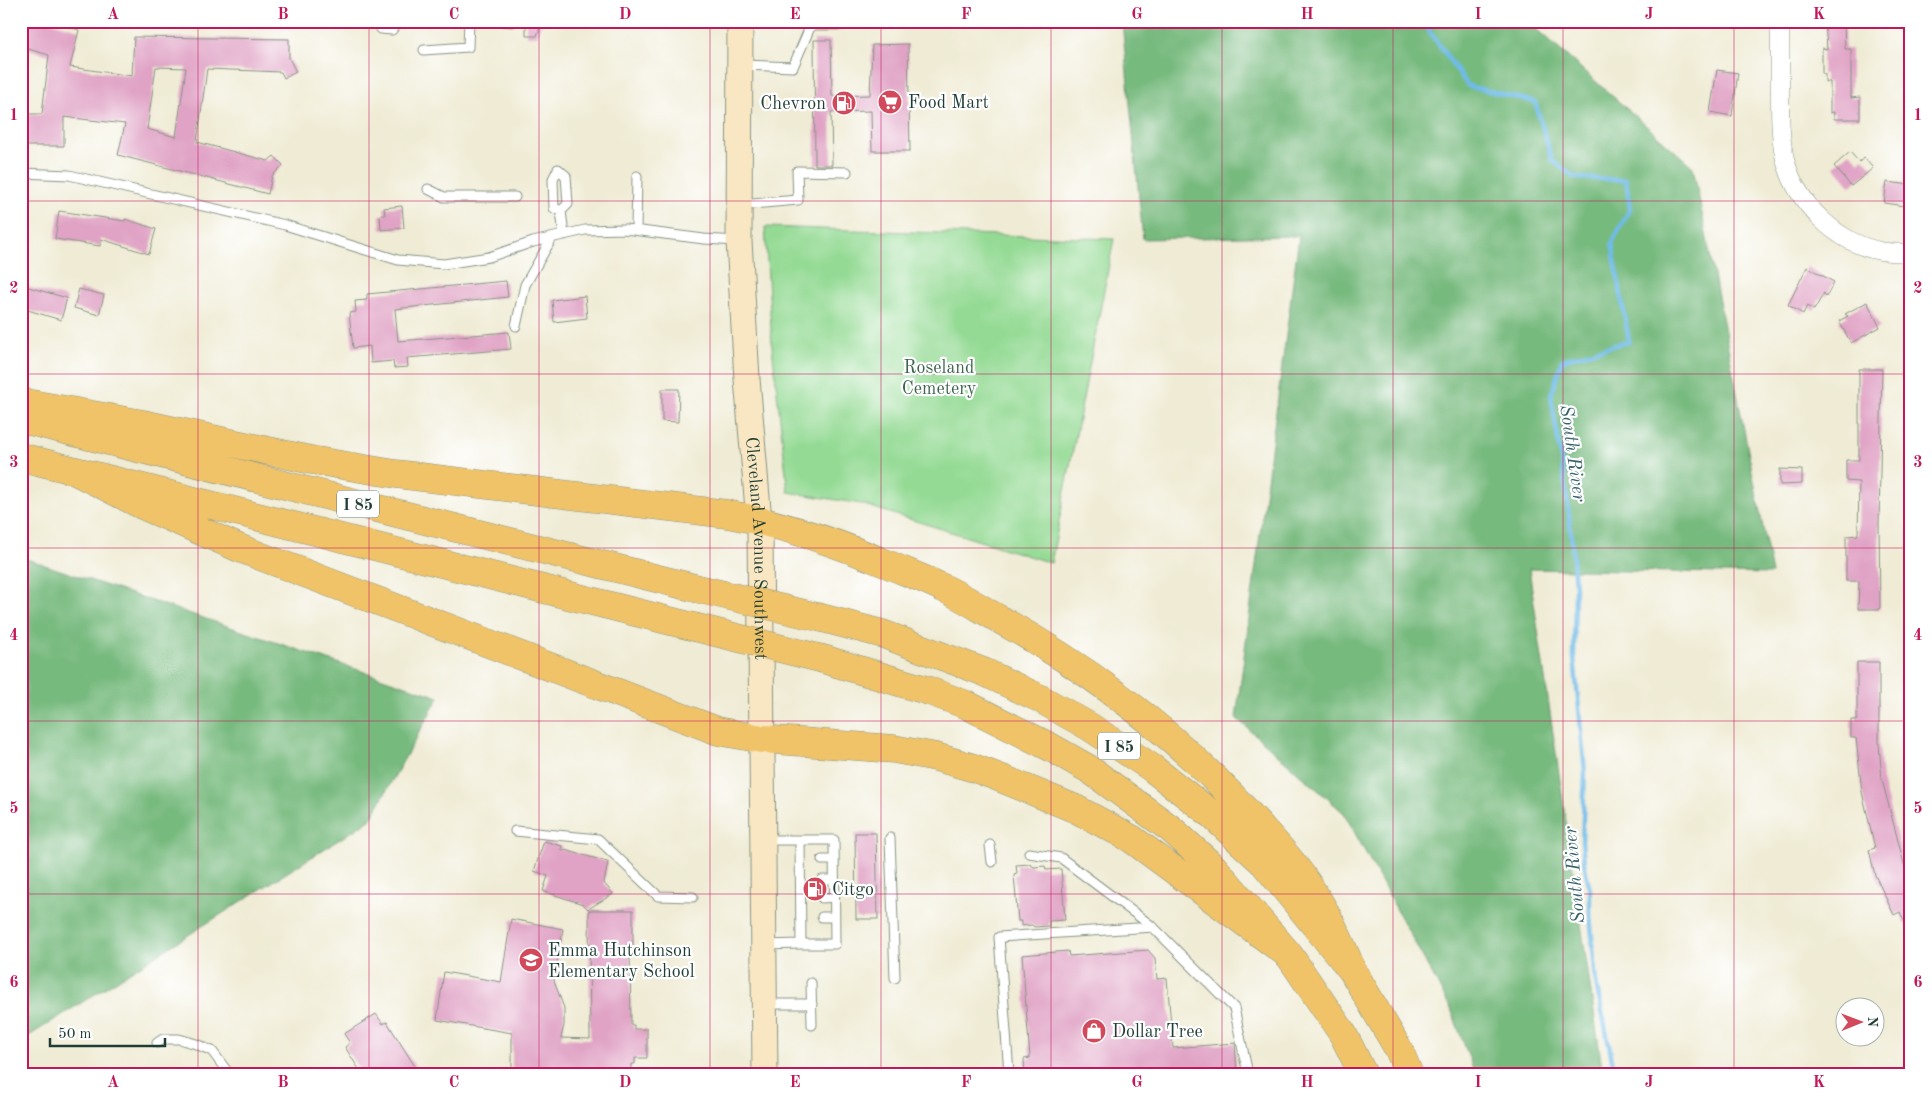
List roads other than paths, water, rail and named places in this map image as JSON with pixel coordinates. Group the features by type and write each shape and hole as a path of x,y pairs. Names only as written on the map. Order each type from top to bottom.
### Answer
{"highway":[{"path":"21,402 144,424 312,460 396,474 719,513 759,520 840,544 945,588 1037,640 1084,671 1131,705 1196,760 1230,793 1281,850 1309,886 1331,920 1352,970"},
{"name":"I 85","path":"21,419 883,634 984,672 1065,712 1152,768 1210,813 1264,863 1352,970 1399,1050 1409,1074"},
{"name":"I 85","path":"21,457 823,658 930,691 968,706 1050,747 1089,770 1171,829 1214,868 1289,955 1343,1034 1363,1074"},
{"path":"76,471 144,506 238,548 718,730 762,739 894,749 936,757 1003,779 1076,809 1132,839 1289,955"}],"main road":[{"name":"Cleveland Avenue Southwest","path":"740,21 739,241 747,379 759,520 765,1074"}],"street":[{"path":"1780,21 1780,125 1786,162 1794,183 1806,202 1839,233 1858,244 1880,251 1911,253"}],"lane":[{"path":"381,29 392,30 398,21"},
{"path":"424,50 468,47 468,21"},
{"path":"740,65 793,67 811,25 842,25"},
{"path":"739,205 798,200 797,172 847,172"},
{"path":"21,173 69,176 238,214 285,225 398,260 444,264 489,258 552,238 585,230 636,230 704,239 739,241"},
{"path":"636,230 637,176"},
{"path":"428,189 444,198 515,197"},
{"path":"561,211 564,235"},
{"path":"516,326 526,285 552,238"},
{"path":"515,831 598,839 658,896 692,898"},
{"path":"890,838 895,978"},
{"path":"763,840 834,840 835,944 764,945"},
{"path":"800,840 803,880 801,944"},
{"path":"990,845 992,862"},
{"path":"1030,853 1061,858 1154,927 1234,1008 1248,1074"},
{"path":"822,860 834,860"},
{"path":"822,880 834,880"},
{"path":"822,898 834,897"},
{"path":"822,917 834,917"},
{"path":"1009,1074 998,933 1154,927"},
{"path":"811,984 812,1025"},
{"path":"764,1004 812,1004"},
{"path":"157,1043 163,1039 171,1039 196,1044 212,1051 229,1074"}],"waterway":[{"name":"South River","path":"1422,21 1468,86 1535,102 1552,160 1575,178 1626,180 1630,209 1612,243 1629,341 1562,360 1551,396 1567,497 1572,543 1575,588 1574,657 1585,772 1582,841 1584,863 1590,890 1590,914 1596,983 1615,1074"}],"place":[{"name":"Food Mart","path":"890,102"},
{"name":"Chevron","path":"844,103"},
{"name":"Citgo","path":"815,889"},
{"name":"Emma Hutchinson Elementary School","path":"531,960"},
{"name":"Dollar Tree","path":"1094,1031"}],"park label":[{"name":"Roseland Cemetery","path":"939,377"}]}
